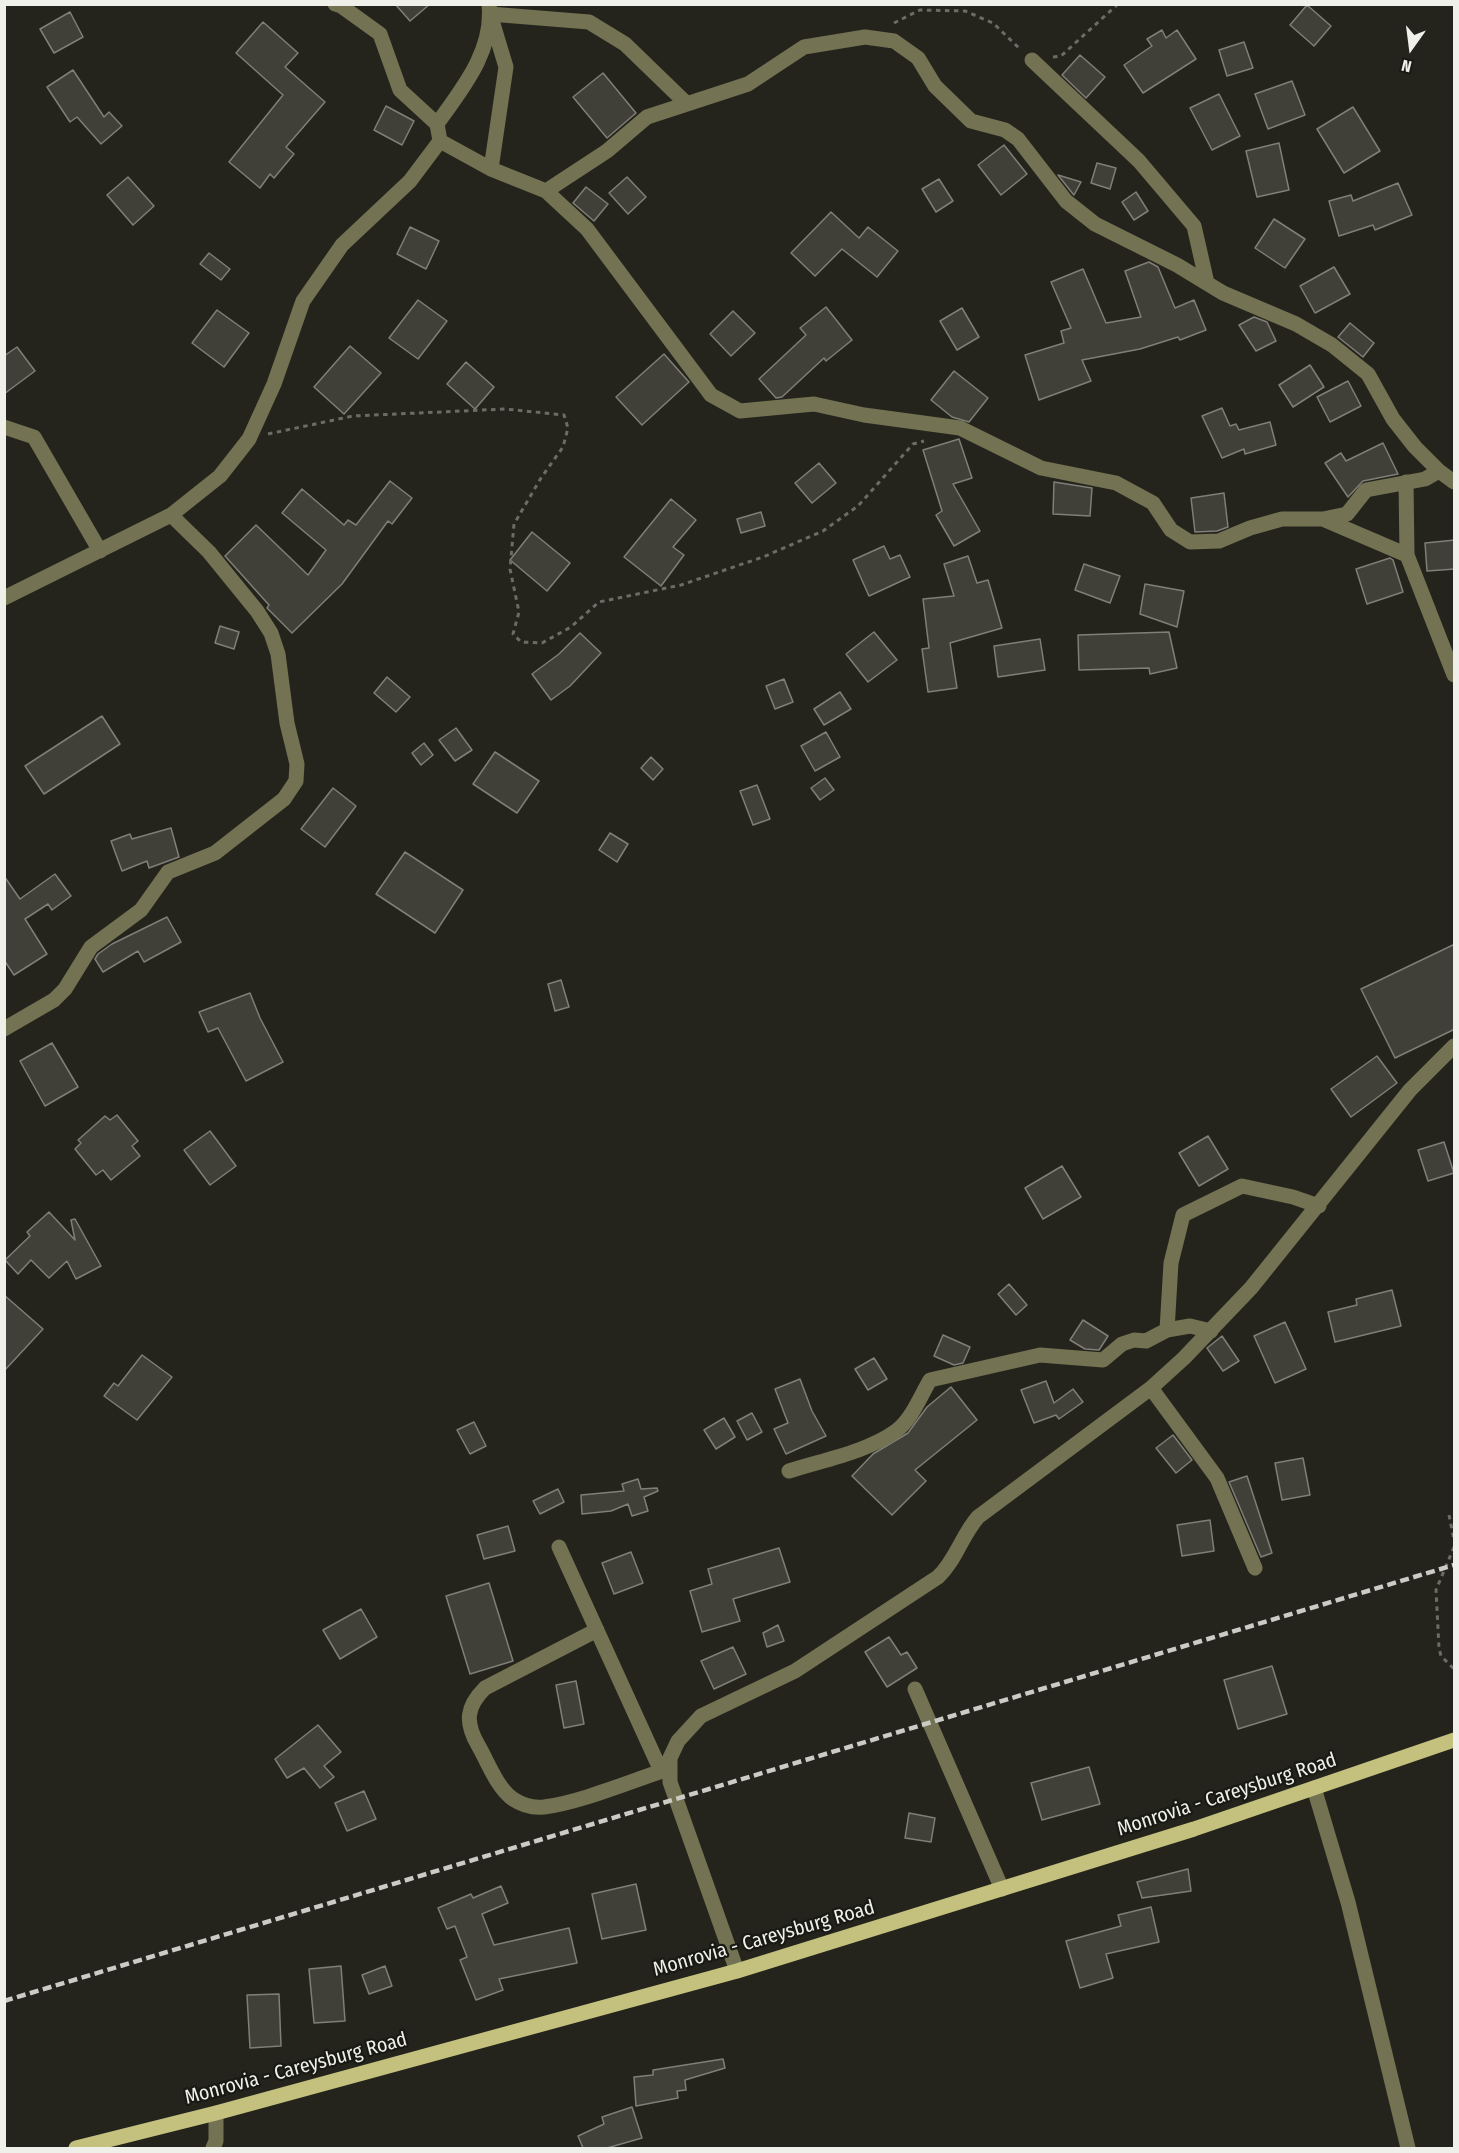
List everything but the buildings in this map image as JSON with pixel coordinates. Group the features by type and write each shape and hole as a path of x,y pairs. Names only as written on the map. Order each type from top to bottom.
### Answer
{"main road":[{"name":"Monrovia - Careysburg Road","path":"76,2148 216,2113 737,1971 1002,1889 1455,1740"}],"street":[{"path":"4,598 171,515 220,476 249,439 274,384 303,301 342,245 411,181 440,141 437,124 400,90 380,34 335,4"},
{"path":"437,124 472,74 483,51 489,9"},
{"path":"489,9 589,22 625,44 687,104"},
{"path":"489,9 506,67 491,169"},
{"path":"546,191 607,151 647,117 748,84 804,47 865,37 894,41 918,58 935,86 971,120 1005,130 1018,139 1066,201 1095,224 1223,293 1296,324 1332,345 1368,374 1393,419 1415,447 1439,471 1455,482"},
{"path":"1032,60 1139,161 1194,226 1206,283"},
{"path":"440,141 491,169 546,191 587,229 711,395 740,411 814,404 864,415 960,429 1041,468 1116,483 1153,502 1171,530 1190,542 1219,541 1250,528 1282,519 1323,519 1347,514 1366,490 1425,479 1439,471"},
{"path":"4,427 34,437 100,550"},
{"path":"1406,482 1407,555 1455,675"},
{"path":"4,1029 54,1000 65,989 91,947 141,910 168,872 215,853 284,799 296,781 297,764 287,723 278,654 271,633 257,611 209,552 171,515"},
{"path":"1323,519 1407,555"},
{"path":"597,1630 485,1688 474,1700 469,1711 468,1723 472,1735 503,1789 512,1798 533,1807 557,1804 665,1770 678,1741 701,1716 795,1671 938,1577 946,1569 970,1526 978,1517 1151,1388 1210,1332 1251,1288 1319,1206 1410,1090 1455,1046"},
{"path":"1167,1330 1171,1263 1183,1215 1242,1186 1319,1206"},
{"path":"789,1471 865,1446 895,1431 910,1416 930,1380 1040,1355 1103,1360 1122,1344 1134,1340 1146,1341 1167,1330 1190,1326 1210,1332"},
{"path":"1151,1388 1217,1478 1255,1568"},
{"path":"559,1546 665,1770 737,1971"},
{"path":"915,1689 1002,1889"},
{"path":"1314,1788 1348,1902 1408,2148"},
{"path":"213,2148 216,2141 216,2113"}],"path":[{"path":"892,24 920,10 965,11 993,23 1032,60 1061,56 1118,4"},
{"path":"249,439 353,416 504,409 564,415 568,428 563,447 541,477 514,524 510,569 519,612 513,634 521,642 542,644 571,627 599,602 681,585 763,557 823,531 858,506 913,444 932,438"},
{"path":"1449,1515 1455,1540"},
{"path":"1455,1547 1436,1595 1441,1656 1455,1669"}],"railway":[{"path":"4,2001 1454,1565"}]}
